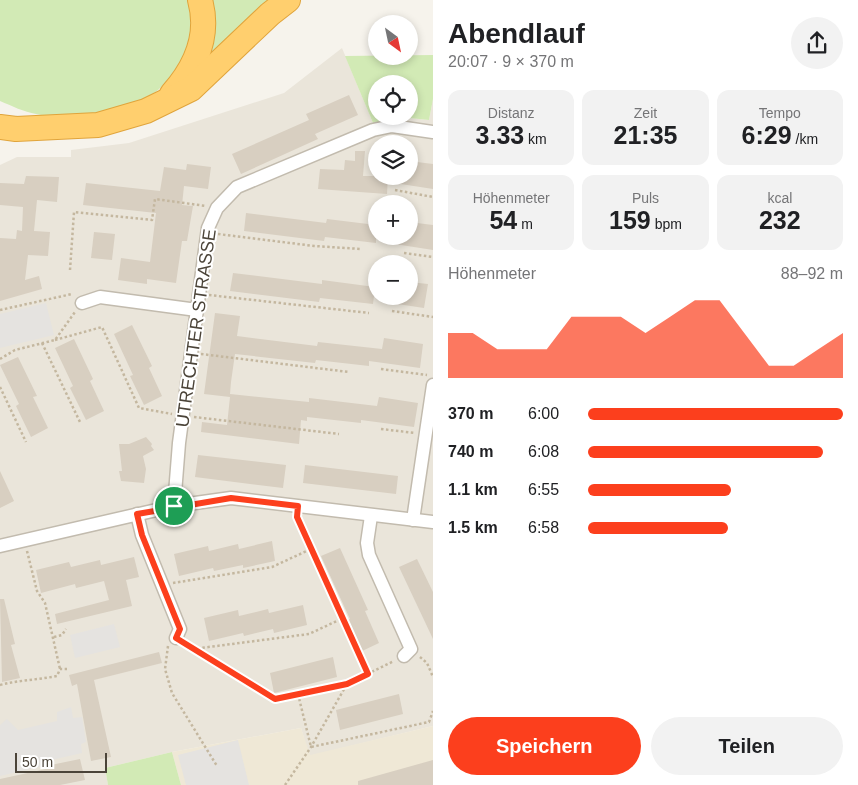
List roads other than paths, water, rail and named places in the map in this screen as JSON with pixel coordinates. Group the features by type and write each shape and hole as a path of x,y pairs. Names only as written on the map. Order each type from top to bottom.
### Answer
{"highway":[{"path":"164,102 184,80 196,60 203,39 204,14 200,0"},
{"path":"5,130 98,125 124,118 164,102 191,89 270,14 288,0"},
{"path":"0,112 40,127"}],"street":[{"name":"UTRECHTER STRASSE","path":"174,506 182,416 199,294 208,233 217,208 237,187 373,130 392,126 433,132"},
{"path":"82,303 100,297 197,310"},
{"path":"412,520 433,385"},
{"path":"0,546 174,506 231,498 433,522"},
{"path":"137,514 142,535 180,629 176,638"},
{"path":"371,516 367,543 369,554 408,653"}]}
